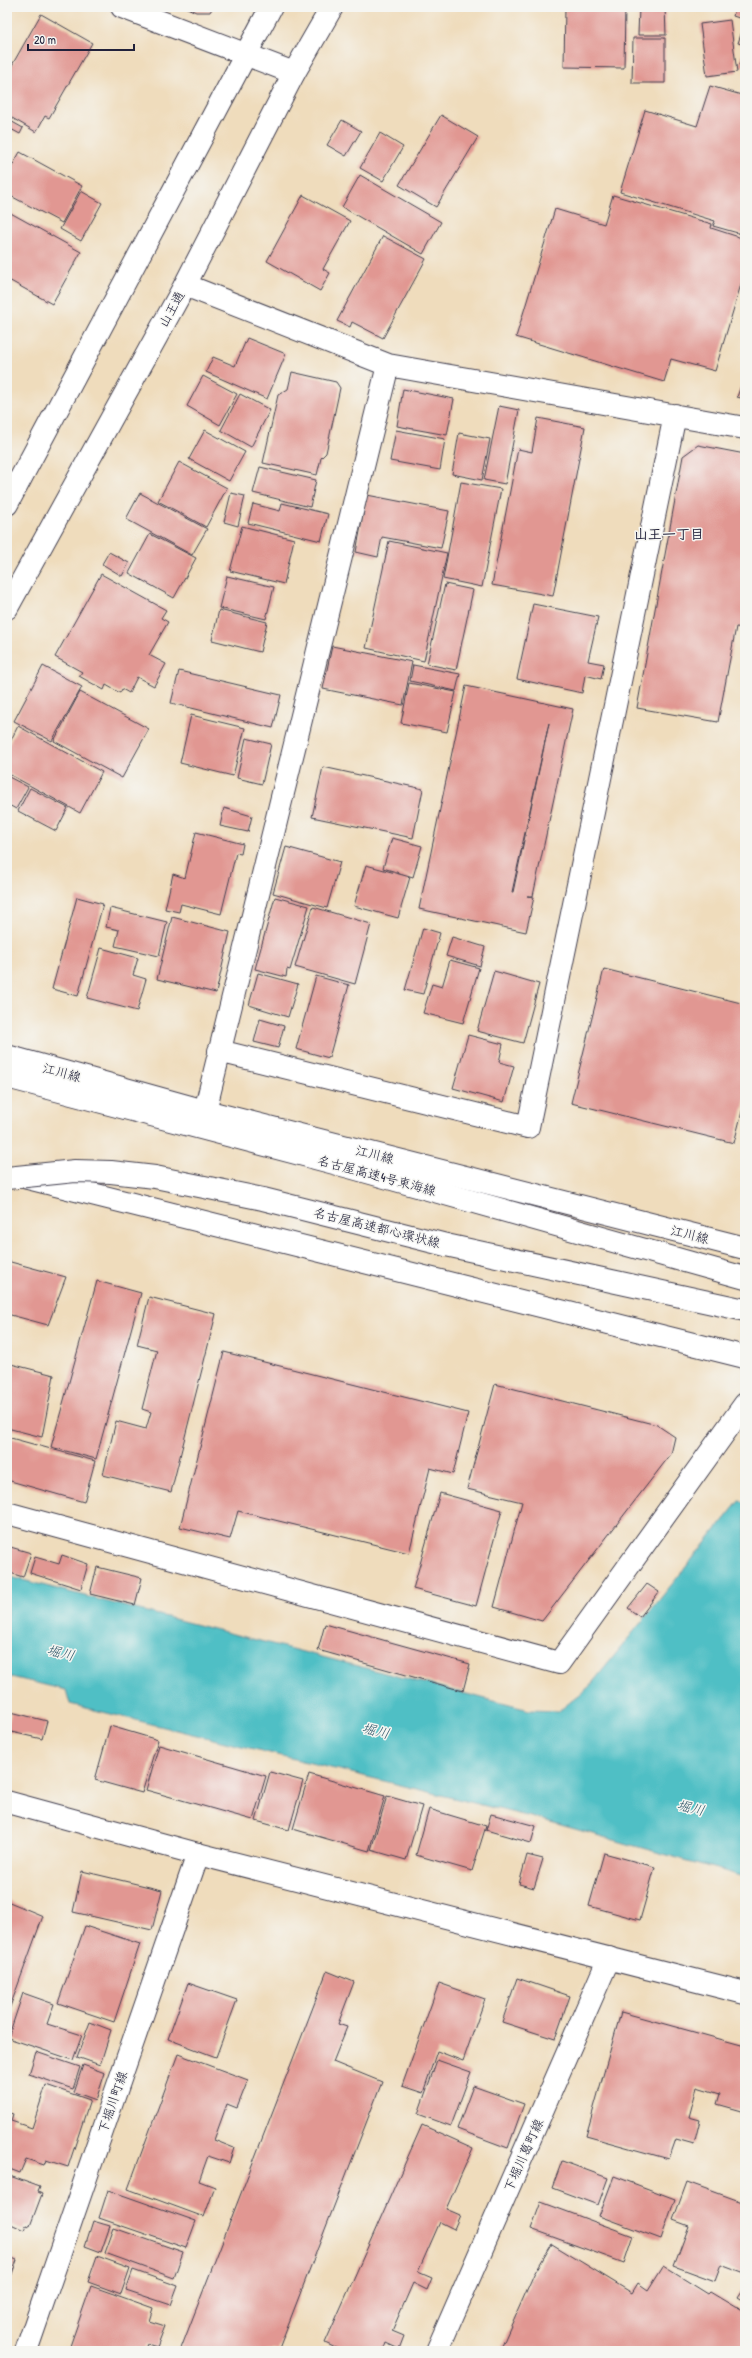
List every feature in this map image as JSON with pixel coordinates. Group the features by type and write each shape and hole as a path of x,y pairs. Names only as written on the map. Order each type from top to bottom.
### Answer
{"main road":[{"path":"122,7 294,73"},
{"path":"7,504 270,7"},
{"name":"山王通","path":"7,608 185,285 294,73 332,7"},
{"path":"185,285 388,365 745,428"},
{"path":"205,1111 388,365"},
{"path":"219,1052 528,1127 675,415"},
{"name":"江川線","path":"7,1056 205,1111 745,1248"},
{"name":"名古屋高速4号東海線","path":"7,1077 353,1168 745,1278"},
{"name":"名古屋高速都心環状線","path":"7,1178 75,1171 111,1172 155,1177 228,1191 446,1245 745,1310"},
{"path":"7,1173 745,1357"},
{"path":"7,1513 559,1663 745,1404"},
{"path":"7,1802 198,1854 745,1993"},
{"name":"下堀川町線","path":"26,2351 198,1854"},
{"name":"下堀川葛町線","path":"437,2351 609,1958"}],"water":[{"name":"堀川","path":"739,1501 745,1502 745,1877 543,1820 70,1704 66,1690 7,1676 7,1576 529,1710 559,1711 589,1687"}],"building":[{"path":"185,7 213,7 210,12 196,12"},
{"path":"565,7 625,7 624,68 564,67"},
{"path":"639,7 665,7 666,35 638,35"},
{"path":"736,7 745,7 745,20 733,16"},
{"path":"41,14 92,43 49,118 45,116 36,132 7,115 7,74"},
{"path":"730,20 737,72 707,76 700,24"},
{"path":"745,23 745,45 738,43"},
{"path":"633,38 665,38 665,83 632,83"},
{"path":"745,50 745,67 739,65"},
{"path":"710,86 745,96 745,235 713,226 715,221 620,192 645,110 697,126"},
{"path":"441,115 478,137 436,207 399,185"},
{"path":"7,119 23,128 20,134 7,127"},
{"path":"342,120 361,131 346,156 327,145"},
{"path":"380,133 403,147 383,181 360,168"},
{"path":"20,152 82,186 62,223 7,194 7,175"},
{"path":"360,175 441,222 423,254 342,207"},
{"path":"81,191 102,203 81,241 60,229"},
{"path":"303,195 350,221 323,269 330,273 320,291 267,261"},
{"path":"613,195 712,224 711,228 745,239 745,271 715,371 671,359 664,382 516,337 555,209 604,224"},
{"path":"7,211 81,252 52,304 7,279"},
{"path":"383,236 426,259 383,338 352,322 350,327 337,321"},
{"path":"247,338 286,354 267,399 206,372 213,357 235,366"},
{"path":"292,372 336,382 340,388 326,453 321,458 317,475 263,463 278,395 288,389"},
{"path":"745,374 745,399 737,397"},
{"path":"203,376 237,394 220,425 187,406"},
{"path":"403,389 454,399 447,435 397,426"},
{"path":"240,394 270,410 251,447 221,430"},
{"path":"499,406 519,410 505,484 484,480"},
{"path":"538,418 585,427 553,596 492,585 518,449 532,452"},
{"path":"205,430 245,452 229,481 189,459"},
{"path":"396,430 445,439 440,470 390,461"},
{"path":"459,433 490,439 482,480 452,474"},
{"path":"698,445 745,454 745,628 736,627 718,722 637,708 683,456"},
{"path":"179,462 227,488 206,527 158,501"},
{"path":"260,467 316,480 310,507 253,493"},
{"path":"461,482 501,489 482,587 443,579"},
{"path":"140,493 207,529 192,555 126,519"},
{"path":"231,493 245,496 238,526 224,522"},
{"path":"367,495 449,511 441,548 382,537 378,557 356,552"},
{"path":"282,503 328,514 321,541 248,523 253,504 280,511"},
{"path":"242,526 294,539 284,584 230,571"},
{"path":"150,534 196,558 174,598 129,573"},
{"path":"389,541 447,553 424,661 366,648"},
{"path":"109,552 129,563 122,576 102,564"},
{"path":"101,574 166,610 161,618 168,622 149,655 166,664 154,686 137,677 129,693 122,689 120,693 106,685 104,690 79,676 82,672 55,657"},
{"path":"227,576 274,587 266,619 219,608"},
{"path":"445,584 473,590 456,670 427,664"},
{"path":"533,604 598,617 588,661 604,664 601,679 585,675 582,693 517,679"},
{"path":"219,610 267,622 260,652 212,640"},
{"path":"332,646 412,662 403,705 323,689"},
{"path":"413,665 460,674 456,691 410,681"},
{"path":"43,666 82,687 52,741 14,721"},
{"path":"179,671 281,695 273,728 171,703"},
{"path":"409,683 456,692 447,732 401,723"},
{"path":"466,686 573,709 533,896 527,896 534,897 526,932 419,909","holes":["549,723 513,892 512,892"]},
{"path":"80,692 149,729 122,778 54,741"},
{"path":"191,715 245,728 233,776 180,763"},
{"path":"18,726 102,772 80,813 7,773 7,748"},
{"path":"246,738 271,744 262,784 237,778"},
{"path":"323,767 423,789 413,838 312,817"},
{"path":"7,776 28,787 16,809 7,804"},
{"path":"30,788 68,808 56,831 18,811"},
{"path":"224,808 252,816 248,832 220,826"},
{"path":"196,832 243,844 241,854 236,853 221,914 181,904 179,912 165,909 173,874 185,878"},
{"path":"392,838 422,846 413,877 383,868"},
{"path":"286,847 340,862 327,908 273,893"},
{"path":"366,865 410,877 398,918 354,906"},
{"path":"77,897 103,904 78,996 52,989"},
{"path":"275,897 309,906 290,970 287,969 286,977 255,969"},
{"path":"313,907 371,924 355,984 295,967"},
{"path":"110,908 167,922 159,956 115,946 119,930 106,927"},
{"path":"172,917 230,932 216,993 157,979"},
{"path":"423,928 440,933 423,994 405,990"},
{"path":"452,937 485,947 480,966 446,956"},
{"path":"101,948 138,958 133,975 146,979 137,1011 87,998"},
{"path":"450,960 479,968 463,1023 423,1013 432,984 442,987"},
{"path":"604,969 745,1004 745,1100 734,1143 571,1103"},
{"path":"494,971 539,984 523,1043 477,1031"},
{"path":"258,973 298,984 288,1017 249,1005"},
{"path":"316,976 349,985 329,1058 296,1049"},
{"path":"260,1019 284,1026 278,1048 254,1042"},
{"path":"468,1035 503,1044 499,1062 514,1066 504,1102 453,1088"},
{"path":"7,1261 66,1277 48,1325 7,1314"},
{"path":"97,1281 141,1293 96,1459 51,1447"},
{"path":"149,1297 216,1314 171,1492 103,1475 116,1421 146,1429 151,1412 142,1409 157,1350 137,1345"},
{"path":"224,1352 468,1413 453,1474 430,1468 409,1553 238,1511 230,1539 180,1527"},
{"path":"7,1363 54,1375 42,1437 7,1428"},
{"path":"495,1384 657,1425 675,1437 671,1454 542,1621 494,1607 522,1502 467,1489"},
{"path":"7,1437 95,1461 84,1502 7,1480"},
{"path":"440,1493 502,1510 476,1606 413,1589"},
{"path":"7,1546 31,1553 23,1577 7,1572"},
{"path":"62,1555 88,1564 81,1589 30,1573 35,1557 59,1564"},
{"path":"97,1567 142,1578 135,1605 90,1594"},
{"path":"647,1584 659,1592 640,1617 628,1608"},
{"path":"325,1624 470,1664 463,1691 318,1650"},
{"path":"11,1712 47,1721 42,1739 7,1731"},
{"path":"110,1726 158,1740 142,1793 95,1780"},
{"path":"159,1745 266,1776 253,1820 146,1790"},
{"path":"270,1772 303,1781 289,1830 256,1821"},
{"path":"309,1774 385,1796 369,1851 293,1829"},
{"path":"387,1796 422,1806 406,1860 371,1850"},
{"path":"429,1809 486,1826 472,1871 416,1855"},
{"path":"491,1814 536,1826 531,1843 486,1830"},
{"path":"604,1853 655,1867 640,1920 589,1906"},
{"path":"527,1855 543,1859 534,1888 519,1884"},
{"path":"82,1871 162,1890 152,1930 73,1912"},
{"path":"7,1901 43,1916 7,2015"},
{"path":"85,1926 140,1944 114,2022 58,2003"},
{"path":"327,1971 354,1982 338,2024 347,2027 333,2062 382,2082 278,2351 180,2351"},
{"path":"517,1978 570,1996 555,2039 502,2022"},
{"path":"188,1983 237,2000 216,2057 168,2039"},
{"path":"439,1983 485,1999 463,2061 437,2051 423,2093 402,2086"},
{"path":"23,1993 54,2004 47,2024 82,2035 73,2060 8,2038"},
{"path":"621,2012 745,2046 745,2099 742,2111 717,2104 720,2094 697,2087 689,2117 700,2120 694,2144 676,2139 669,2159 586,2136"},
{"path":"90,2022 111,2030 100,2065 77,2057"},
{"path":"36,2052 80,2067 73,2089 29,2074"},
{"path":"178,2054 248,2080 237,2108 227,2104 214,2140 234,2148 229,2163 208,2156 199,2181 215,2187 204,2217 128,2189"},
{"path":"437,2060 471,2072 451,2126 418,2114"},
{"path":"83,2065 105,2073 96,2100 74,2092"},
{"path":"46,2085 90,2100 68,2167 46,2160 44,2165 26,2159 20,2173 7,2168 7,2112 13,2114 11,2121 32,2128"},
{"path":"473,2086 524,2104 508,2148 457,2129"},
{"path":"422,2125 473,2148 446,2209 460,2215 454,2229 440,2222 418,2272 432,2278 427,2290 413,2283 392,2331 404,2336 399,2349 386,2343 383,2351 342,2351 325,2343"},
{"path":"562,2161 608,2178 598,2205 552,2188"},
{"path":"7,2175 40,2187 38,2192 42,2194 30,2226 26,2225 24,2230 11,2224 7,2235"},
{"path":"614,2176 675,2199 661,2239 599,2216"},
{"path":"687,2182 745,2203 745,2274 721,2265 715,2281 674,2266 689,2226 673,2220"},
{"path":"108,2190 196,2221 186,2248 99,2218"},
{"path":"541,2202 633,2236 624,2263 531,2229"},
{"path":"93,2221 110,2226 101,2252 85,2246"},
{"path":"114,2228 183,2252 174,2278 105,2253"},
{"path":"552,2244 632,2293 638,2283 648,2290 663,2266 708,2294 710,2292 745,2313 745,2351 510,2351 502,2346 534,2274"},
{"path":"7,2256 17,2260 7,2288"},
{"path":"97,2256 130,2268 121,2294 88,2282"},
{"path":"133,2270 178,2286 171,2305 126,2290"},
{"path":"91,2286 153,2308 149,2321 165,2326 157,2347 147,2344 144,2351 69,2349"},
{"path":"745,2286 745,2303 737,2298"}],"district":[{"name":"山王一丁目","path":"669,533"}]}
